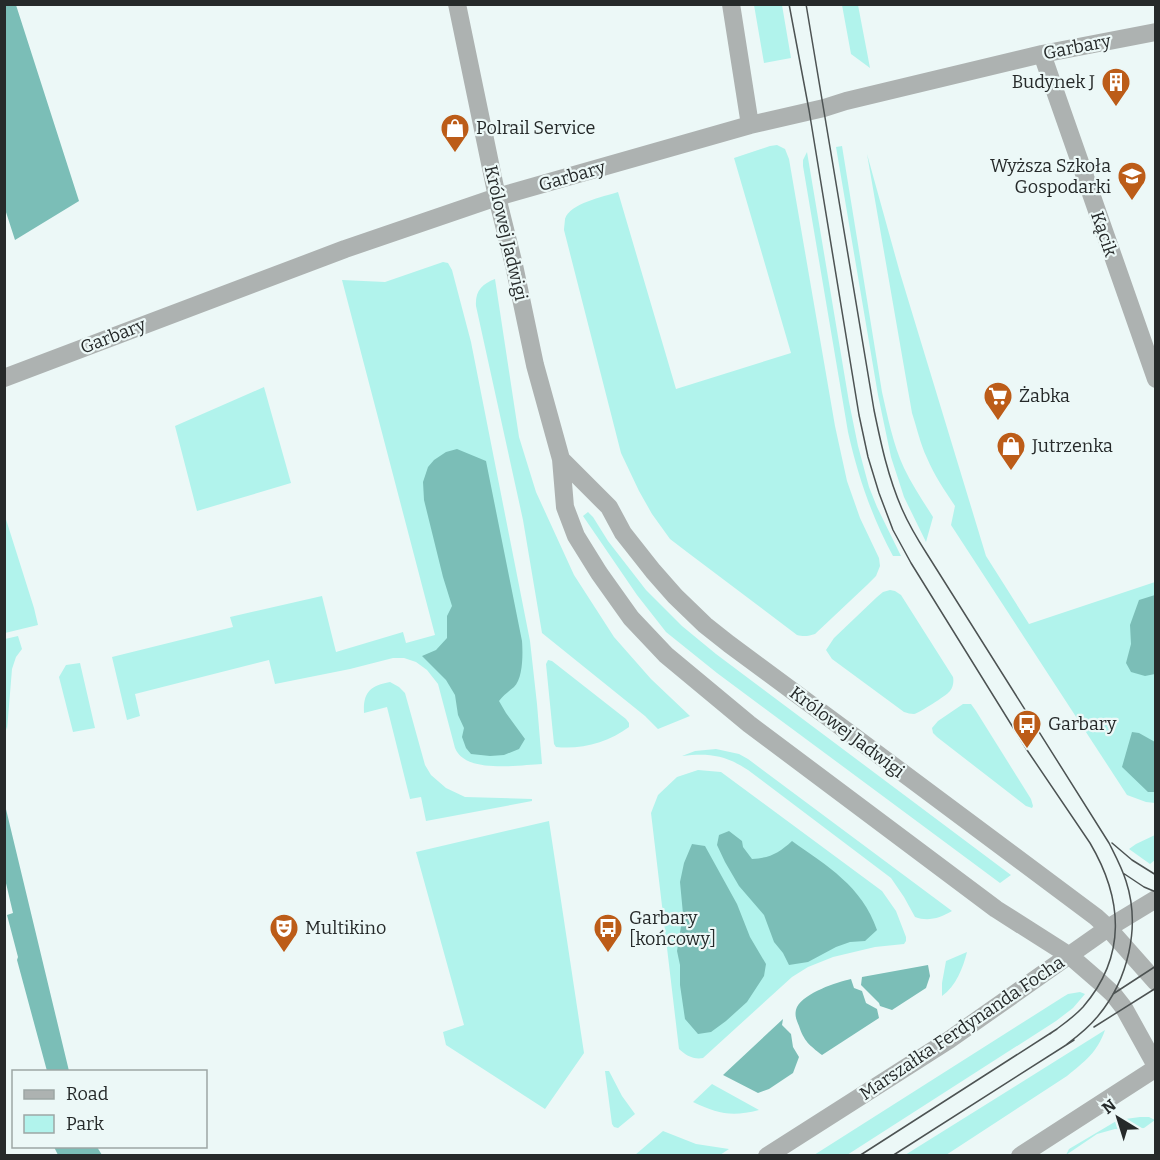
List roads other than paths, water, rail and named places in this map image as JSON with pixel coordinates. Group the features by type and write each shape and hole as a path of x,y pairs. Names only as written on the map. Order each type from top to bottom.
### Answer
{"street":[{"name":"Królowej Jadwigi","path":"456,4 497,197 536,365 561,459 565,507 576,536 598,573 631,618 666,655 749,723 996,909 1070,956 1113,994 1124,1008 1155,1067"},
{"path":"731,4 750,125"},
{"name":"Garbary","path":"4,378 345,249 497,197 750,125 1041,54 1155,32"},
{"name":"Kącik","path":"1041,54 1155,379"},
{"name":"Królowej Jadwigi","path":"561,459 609,507 623,532 653,571 705,625 1096,917 1155,982"},
{"name":"Marszałka Ferdynanda Focha","path":"767,1155 949,1040 1108,928 1155,899"},
{"path":"1020,1155 1155,1067"}],"tram line":[{"path":"789,4 809,110 859,415 879,493 893,530 911,563 1027,750 1090,843 1109,885 1114,906 1115,927 1113,947 1107,968 1097,988 1083,1007 1050,1034"},
{"path":"806,4 874,410 885,460 897,497 920,543 1109,843 1126,881 1132,916 1132,934 1124,970 1108,1002 1098,1016 1067,1044"},
{"path":"1112,843 1132,860 1156,875"},
{"path":"1123,873 1156,892"},
{"path":"1113,994 1156,966"},
{"path":"1094,1027 1156,988"},
{"path":"859,1156 1057,1029"},
{"path":"892,1156 1074,1040"}],"place":[{"name":"Budynek J","path":"1116,108"},
{"name":"Polrail Service","path":"455,154"},
{"name":"Wyższa Szkoła Gospodarki","path":"1132,202"},
{"name":"Żabka","path":"998,422"},
{"name":"Jutrzenka","path":"1011,472"},
{"name":"Garbary","path":"1027,750"},
{"name":"Multikino","path":"284,954"},
{"name":"Garbary [końcowy]","path":"608,954"}]}
